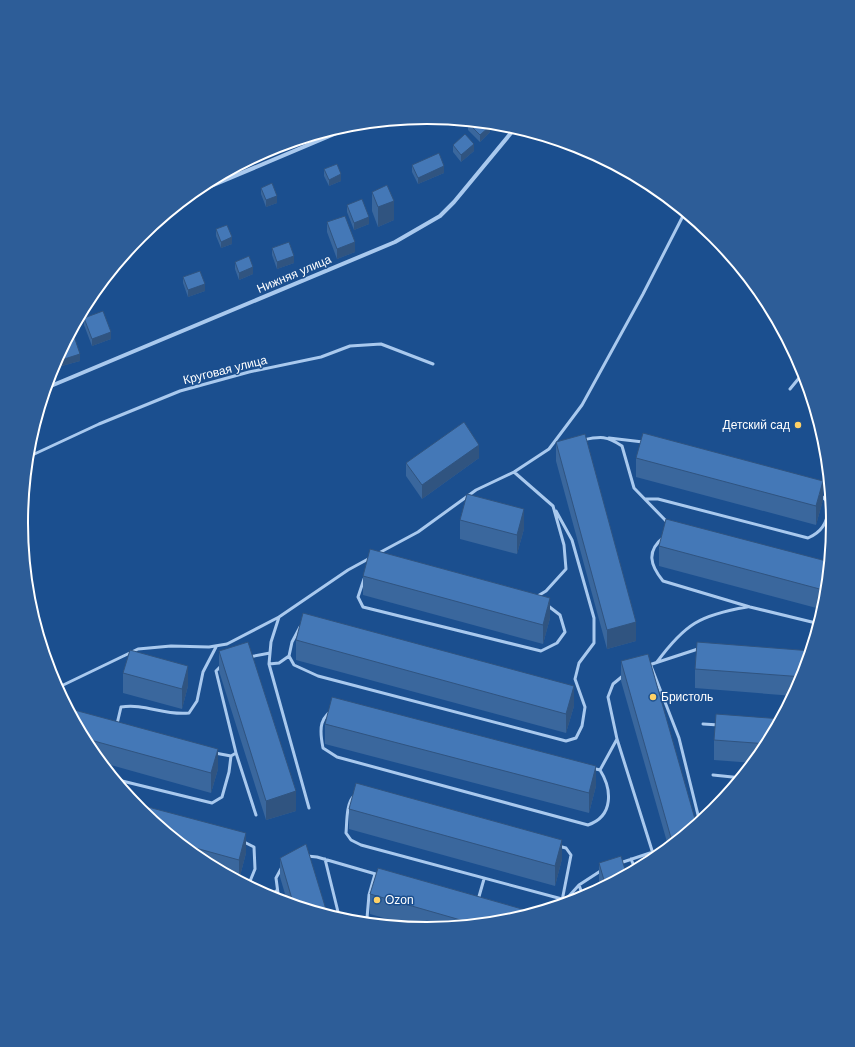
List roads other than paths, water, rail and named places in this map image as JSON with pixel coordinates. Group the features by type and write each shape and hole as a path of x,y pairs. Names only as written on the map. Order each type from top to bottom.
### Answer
{"street":[{"name":"Нижняя улица","path":"53,385 395,242 440,216 454,202 511,133"},
{"path":"223,181 326,138"}],"lane":[{"path":"549,449 582,405 643,294 683,216"},
{"name":"Круговая улица","path":"34,454 99,424 180,391 248,372 320,357 350,346 380,344 433,364"},
{"path":"790,389 799,378"},
{"path":"580,441 595,437 644,442"},
{"path":"609,438 622,446 634,488 671,529"},
{"path":"62,685 138,649 171,646 209,647 227,644 279,617 348,570 418,532 476,490 514,472 549,449 557,447"},
{"path":"302,623 292,642 289,656 294,665 318,676 566,741 576,738 582,726 585,707 575,679 579,663 594,643 594,618 572,540 553,506 514,472"},
{"path":"818,494 826,500"},
{"path":"645,499 658,499 808,538 817,534 826,524 827,520"},
{"path":"540,601 535,598 546,591 566,569 564,545 553,506"},
{"path":"670,534 657,543 651,558 654,570 663,581 750,607 814,623"},
{"path":"370,558 378,559"},
{"path":"368,564 370,558"},
{"path":"364,577 358,597 363,607 540,651 557,643 564,632 560,616 545,604"},
{"path":"657,662 674,640 690,625 704,617 750,607"},
{"path":"279,617 271,642 269,664 309,808"},
{"path":"116,728 121,706 132,705 175,715 188,713 197,701 203,672 212,651 217,646"},
{"path":"644,666 701,648 709,648"},
{"path":"247,657 270,653"},
{"path":"269,664 279,663 289,656"},
{"path":"226,663 216,671 236,753 256,815"},
{"path":"650,664 679,738 698,817"},
{"path":"617,864 653,852 617,739 608,697 613,684 625,674"},
{"path":"572,692 580,694"},
{"path":"338,706 600,770 606,779 609,791 607,807 598,822 588,825 337,757 323,748 319,730 328,711 338,706"},
{"path":"703,724 725,726"},
{"path":"600,770 617,739"},
{"path":"208,752 231,756 236,753"},
{"path":"122,781 212,803 222,797 229,772 231,756"},
{"path":"713,775 736,777"},
{"path":"357,793 352,798 348,811 346,833 351,840 361,845 562,899 571,855 566,848 554,845"},
{"path":"241,840 254,847 255,868 250,881"},
{"path":"305,856 325,859 382,876"},
{"path":"325,859 338,912"},
{"path":"631,859 634,865"},
{"path":"276,891 276,878 286,862"},
{"path":"568,898 579,885 595,873 605,868"},
{"path":"368,919 369,895 375,874"},
{"path":"478,900 484,879"},
{"path":"579,885 582,892"},
{"path":"471,898 485,902"}],"place":[{"name":"Детский сад","path":"798,425"},
{"name":"Бристоль","path":"653,697"},
{"name":"Ozon","path":"377,900"}]}
